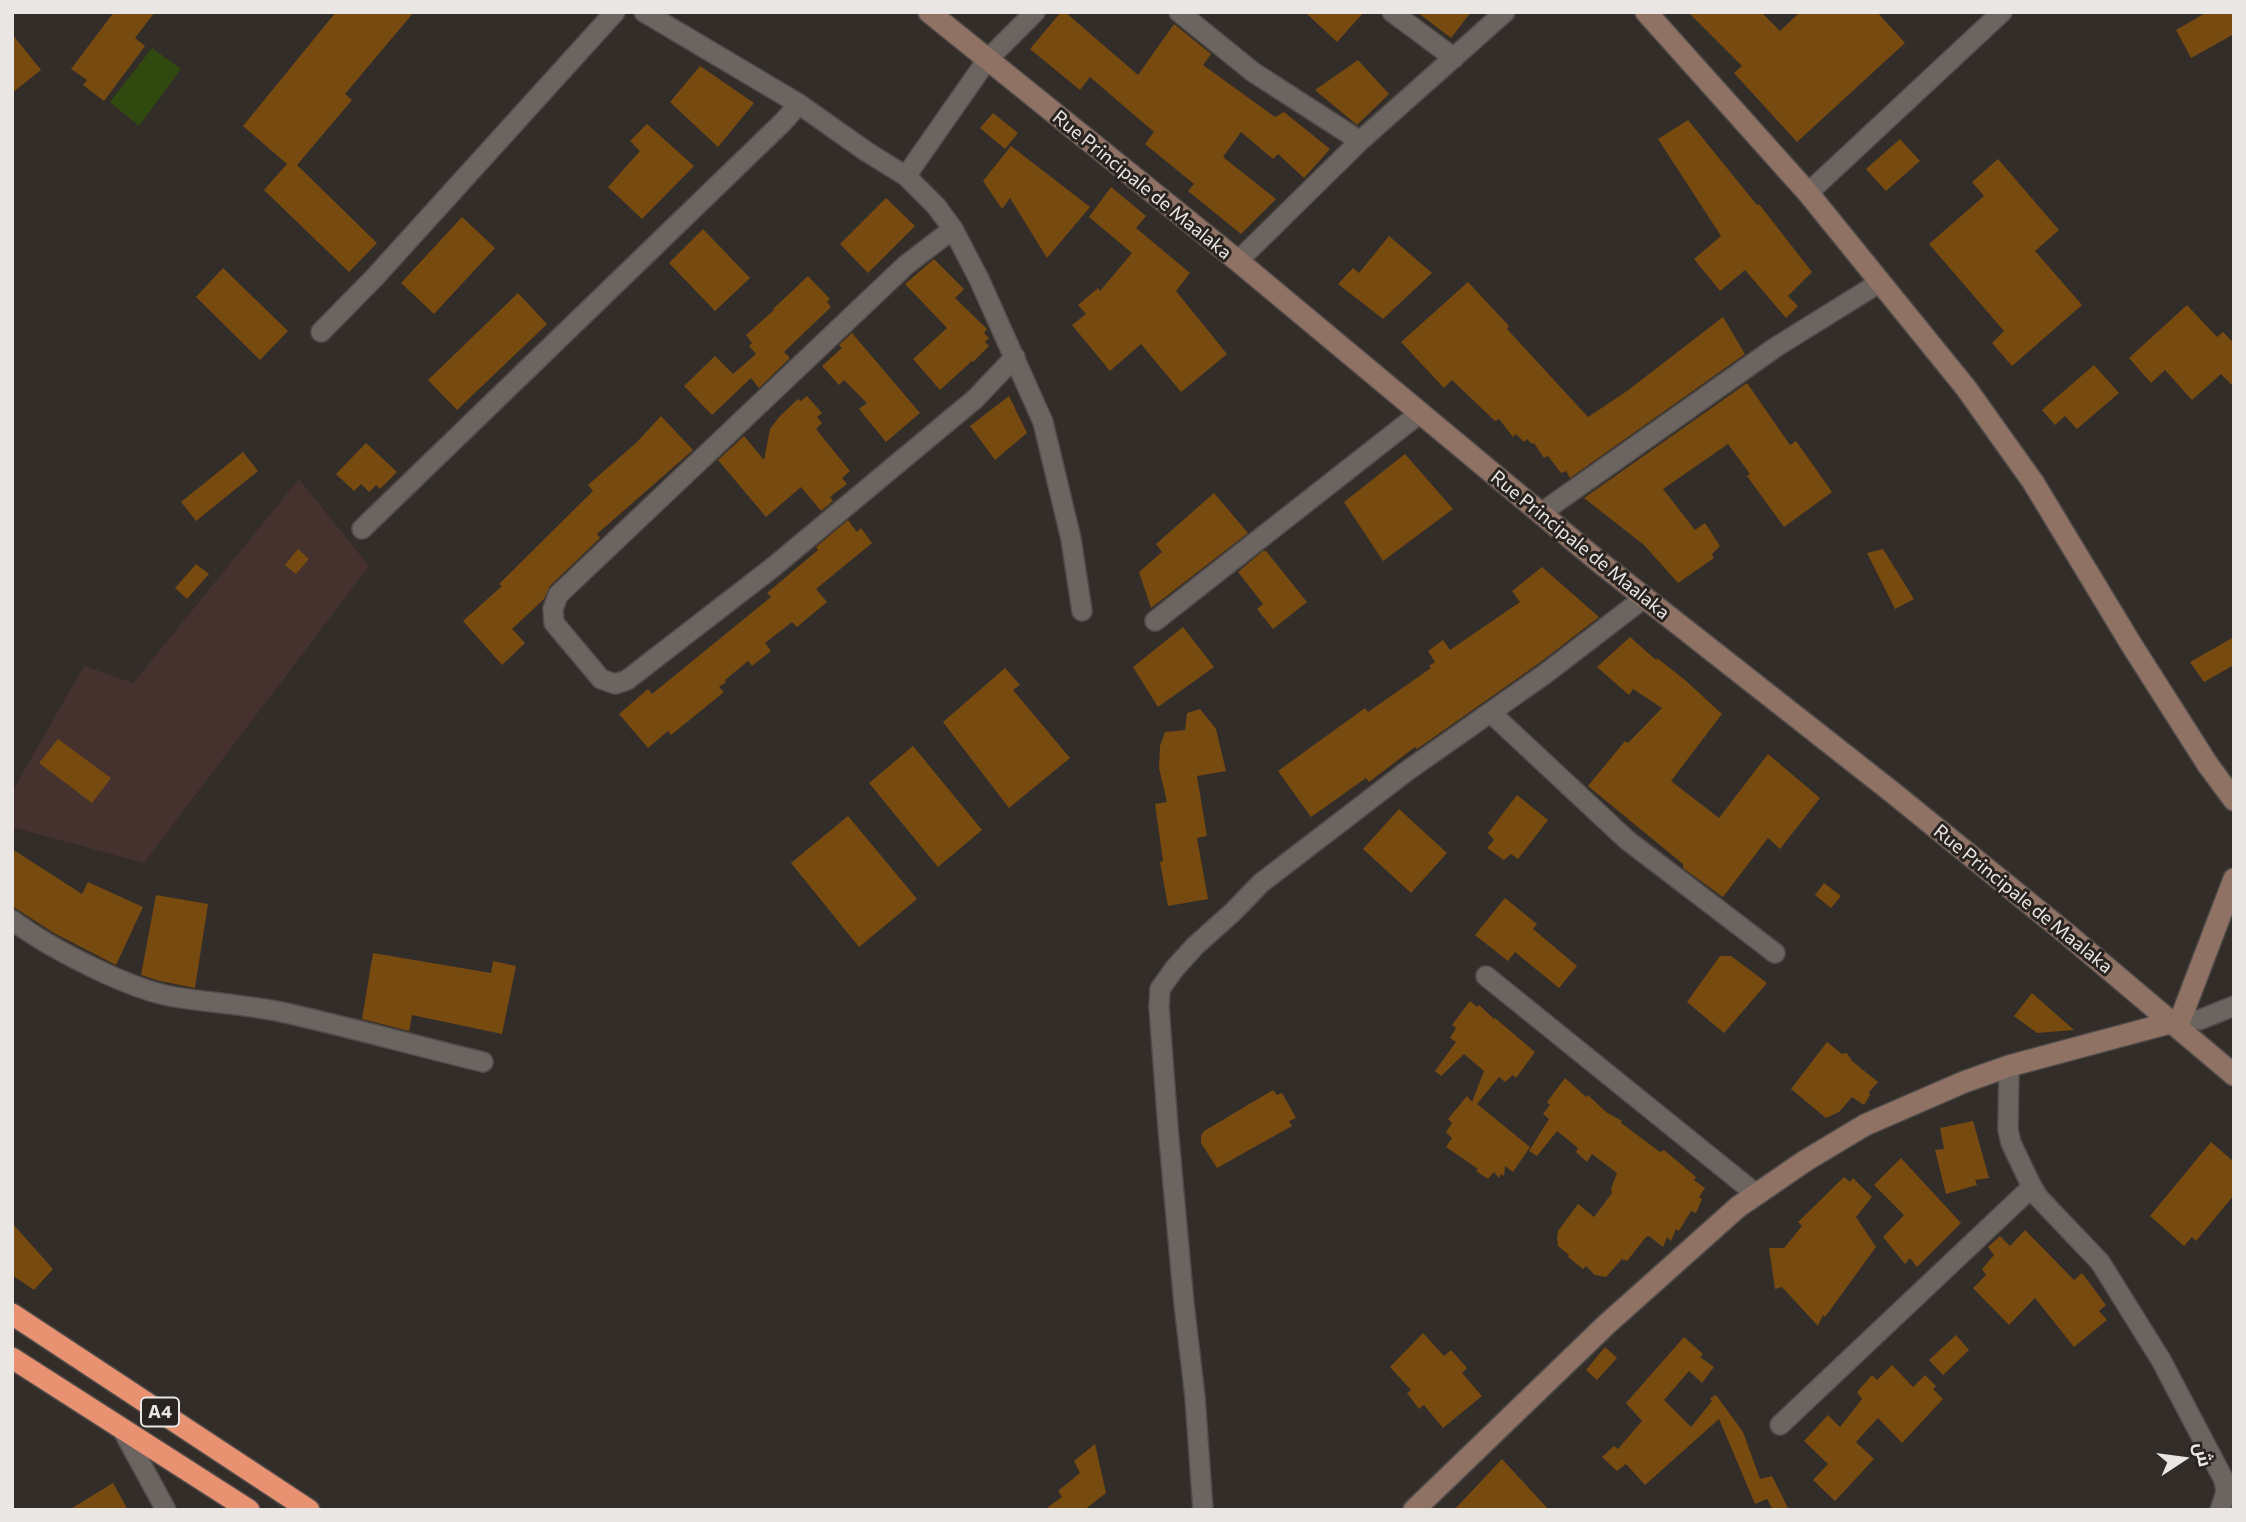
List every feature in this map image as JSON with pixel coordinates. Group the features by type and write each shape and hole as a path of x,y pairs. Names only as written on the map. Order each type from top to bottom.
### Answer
{"highway":[{"name":"A4","path":"12,1314 309,1510"},
{"name":"A4","path":"12,1358 249,1510"}],"street":[{"path":"321,332 375,277 615,12"},
{"path":"644,12 800,104 906,176 936,206 953,229 979,279 1043,422 1071,539 1082,611"},
{"name":"Rue Principale de Maalaka","path":"929,12 1238,261 1644,598 2177,1020 2234,1075"},
{"path":"906,176 987,60 1035,12"},
{"path":"1179,12 1253,72 1360,141"},
{"path":"1392,12 1454,58"},
{"path":"1238,261 1360,141 1505,12"},
{"path":"1646,12 1808,193 1966,388 2033,482 2208,765 2234,800"},
{"path":"1808,193 2002,12"},
{"path":"362,529 800,104"},
{"path":"953,229 906,265 558,595 553,609 554,623 600,679 615,684 627,680 793,550 975,399 1014,357"},
{"path":"1541,513 1776,347 1879,282"},
{"path":"1155,621 1420,413"},
{"path":"1203,1510 1195,1397 1168,1128 1160,989 1195,946 1261,883 1407,771 1545,674 1644,598"},
{"path":"1491,713 1627,840 1775,953"},
{"path":"2177,1020 2234,879"},
{"path":"12,920 36,938 102,971 162,994 286,1013 483,1062"},
{"path":"1486,976 1756,1194"},
{"path":"1414,1510 1607,1324 1738,1207 1805,1161 1865,1125 1964,1082 2009,1066 2177,1020 2199,1020 2234,1006"},
{"path":"2009,1066 2008,1130 2011,1143 2039,1198 2100,1262 2161,1360 2224,1480 2225,1492 2220,1510"},
{"path":"1780,1425 2032,1187"},
{"path":"122,1429 166,1510"}],"shaded area":[{"path":"299,479 369,566 144,863 12,827 12,792 84,666 133,683"}],"green space":[{"path":"152,48 181,69 139,126 110,102"}],"building":[{"path":"114,12 155,12 135,38 145,46 104,101 83,85 87,80 71,69"},
{"path":"336,12 414,12 345,94 352,100 297,165 377,243 349,272 264,190 287,164 243,126"},
{"path":"1061,12 1065,12 1138,75 1174,24 1211,54 1203,65 1275,117 1284,112 1330,149 1304,178 1278,154 1273,159 1241,132 1223,157 1276,199 1241,234 1188,191 1194,184 1145,144 1154,132 1090,77 1080,90 1030,49"},
{"path":"1305,12 1364,12 1337,42"},
{"path":"1417,12 1471,12 1451,38"},
{"path":"1688,12 1761,12 1780,31 1800,12 1877,12 1905,43 1797,142 1734,73 1742,66"},
{"path":"2207,12 2234,12 2234,34 2191,58 2176,30"},
{"path":"12,34 41,70 12,93"},
{"path":"1358,60 1389,94 1357,125 1315,90"},
{"path":"700,66 754,103 718,147 670,102"},
{"path":"993,113 1018,133 1005,149 980,128"},
{"path":"1688,120 1812,272 1788,296 1798,306 1786,318 1745,270 1720,291 1694,259 1721,236 1658,139"},
{"path":"647,124 694,166 642,219 608,187 640,151 630,141"},
{"path":"1900,139 1920,161 1886,191 1866,169"},
{"path":"1011,146 1090,207 1047,258 1010,198 1002,209 983,181"},
{"path":"1998,159 2059,230 2035,251 2082,305 2012,366 1992,343 2004,331 1929,244 1984,196 1972,182"},
{"path":"1111,187 1146,216 1136,228 1190,273 1176,291 1227,354 1181,392 1141,344 1110,371 1072,325 1086,314 1078,305 1098,288 1100,291 1132,253 1089,217"},
{"path":"886,198 915,226 868,273 840,244"},
{"path":"462,217 495,248 434,314 401,283"},
{"path":"703,229 750,278 715,311 669,263"},
{"path":"1389,236 1432,273 1383,319 1338,284 1353,268 1359,273"},
{"path":"934,259 964,289 955,298 987,329 984,333 989,338 985,342 989,346 940,390 913,359 947,328 905,284"},
{"path":"223,268 288,331 260,360 196,297"},
{"path":"808,276 830,299 827,302 831,307 784,352 790,358 759,388 751,378 712,415 684,386 715,356 733,374 756,354 749,346 752,343 746,335"},
{"path":"1468,282 1588,417 1627,391 1723,317 1745,354 1570,478 1566,471 1561,473 1548,456 1544,458 1534,443 1527,439 1524,442 1516,434 1513,437 1499,419 1495,421 1452,380 1444,388 1401,342"},
{"path":"518,293 547,324 457,410 428,380"},
{"path":"2187,305 2217,337 2223,332 2234,343 2234,387 2221,374 2192,400 2165,370 2151,383 2129,358"},
{"path":"852,333 920,413 886,442 859,409 867,403 844,380 839,385 822,366 842,348 839,345"},
{"path":"2094,365 2119,393 2077,429 2065,416 2055,425 2042,410"},
{"path":"1747,383 1790,445 1796,441 1832,492 1784,527 1747,476 1750,474 1728,444 1663,489 1695,530 1705,523 1720,546 1712,554 1714,558 1678,583 1644,545 1584,498"},
{"path":"807,396 822,413 817,417 822,423 816,429 850,471 842,478 847,484 830,497 833,501 821,511 801,487 766,517 718,460 744,436 764,460 770,429 798,399 801,401"},
{"path":"1009,396 1027,433 995,460 970,426"},
{"path":"661,416 693,450 597,534 600,538 550,586 544,599 512,629 525,643 502,665 463,621 502,586 499,584 593,491 588,485 637,442"},
{"path":"366,443 397,472 380,489 376,485 369,492 361,484 354,491 336,474"},
{"path":"243,452 258,471 196,521 181,502"},
{"path":"1405,454 1453,509 1383,561 1344,502"},
{"path":"1214,493 1248,533 1151,608 1139,572 1162,552 1156,544"},
{"path":"848,520 857,532 861,528 872,543 816,589 827,602 797,627 792,622 765,643 771,651 752,666 748,661 719,687 724,692 671,735 668,731 648,748 619,714 648,689 652,694 771,597 767,593 818,550 816,547"},
{"path":"298,549 309,559 296,574 285,565"},
{"path":"1883,549 1914,599 1895,609 1867,553"},
{"path":"1266,551 1307,602 1273,629 1257,609 1263,604 1238,572"},
{"path":"196,564 209,574 187,599 175,588"},
{"path":"1542,567 1599,617 1538,664 1417,749 1415,747 1369,782 1366,778 1311,817 1278,771 1365,708 1368,712 1431,668 1429,666 1435,662 1428,651 1443,640 1450,650 1520,602 1512,591"},
{"path":"1183,627 1214,667 1158,707 1133,667"},
{"path":"1630,637 1656,660 1657,658 1685,680 1722,714 1671,781 1719,818 1768,754 1820,798 1780,849 1768,838 1723,897 1683,868 1683,864 1588,786 1625,741 1628,743 1662,708 1633,689 1629,695 1597,667"},
{"path":"2234,637 2234,665 2204,682 2190,662"},
{"path":"1005,668 1020,685 1013,690 1070,758 1009,808 943,722"},
{"path":"1200,709 1216,729 1226,771 1197,776 1207,836 1197,838 1208,899 1168,906 1160,862 1163,861 1155,804 1167,802 1159,768 1160,746 1165,732 1185,730 1187,713"},
{"path":"58,739 111,778 92,803 39,763"},
{"path":"913,746 982,830 938,867 869,783"},
{"path":"1517,795 1548,820 1518,859 1511,854 1504,860 1487,848 1494,840 1488,833"},
{"path":"1399,809 1447,853 1411,893 1363,849"},
{"path":"848,816 917,899 859,947 791,863"},
{"path":"12,849 82,894 88,882 143,907 116,965 54,933 12,906"},
{"path":"1824,883 1841,896 1831,908 1815,895"},
{"path":"156,895 208,904 195,988 141,975"},
{"path":"1505,898 1537,924 1533,929 1577,966 1559,988 1515,952 1508,961 1475,935"},
{"path":"373,953 491,973 493,961 516,966 502,1034 412,1015 409,1031 362,1019"},
{"path":"1720,956 1731,956 1767,983 1724,1033 1687,1002"},
{"path":"2032,993 2074,1030 2037,1033 2014,1016"},
{"path":"1470,1001 1477,1007 1479,1005 1535,1052 1516,1078 1513,1075 1505,1082 1499,1077 1477,1104 1530,1147 1513,1172 1505,1166 1504,1176 1501,1174 1499,1178 1494,1172 1488,1179 1446,1147 1452,1138 1446,1132 1452,1123 1448,1119 1467,1096 1472,1102 1484,1071 1464,1054 1441,1076 1435,1071 1456,1042 1450,1038 1456,1028 1452,1025"},
{"path":"1827,1042 1842,1054 1847,1053 1852,1061 1878,1082 1869,1092 1864,1105 1852,1097 1839,1112 1826,1118 1791,1089"},
{"path":"1565,1078 1660,1152 1664,1150 1705,1188 1699,1197 1702,1199 1696,1213 1691,1211 1679,1231 1676,1229 1671,1241 1667,1237 1663,1247 1649,1236 1646,1237 1627,1261 1622,1259 1606,1277 1595,1275 1586,1266 1583,1269 1558,1246 1557,1238 1558,1231 1578,1204 1594,1217 1612,1193 1617,1173 1592,1154 1587,1162 1576,1152 1578,1148 1557,1131 1537,1156 1529,1151 1549,1119 1543,1114 1550,1105 1547,1102"},
{"path":"1273,1090 1277,1095 1282,1093 1296,1118 1289,1121 1292,1126 1217,1168 1201,1143 1204,1131"},
{"path":"1973,1121 1989,1178 1975,1180 1977,1185 1946,1194 1935,1150 1944,1149 1940,1128"},
{"path":"2211,1142 2234,1162 2234,1195 2196,1241 2192,1237 2184,1246 2150,1216"},
{"path":"1901,1158 1961,1223 1917,1267 1910,1258 1905,1264 1883,1237 1904,1215 1874,1185"},
{"path":"1844,1177 1850,1182 1853,1178 1872,1197 1856,1217 1876,1247 1825,1317 1823,1315 1818,1326 1782,1287 1775,1289 1769,1248 1784,1248 1802,1226 1798,1222"},
{"path":"12,1223 53,1269 34,1290 12,1275"},
{"path":"2025,1230 2074,1280 2082,1273 2106,1305 2099,1311 2107,1320 2074,1347 2035,1298 2009,1325 1973,1288 1986,1275 1982,1269 1994,1255 1988,1247 2000,1236 2010,1246"},
{"path":"1423,1333 1444,1356 1451,1350 1467,1368 1462,1373 1482,1396 1443,1428 1424,1405 1419,1409 1407,1393 1411,1390 1390,1367"},
{"path":"1956,1335 1969,1350 1943,1375 1929,1360"},
{"path":"1684,1337 1703,1354 1700,1357 1714,1367 1702,1383 1689,1371 1664,1400 1691,1427 1712,1401 1710,1398 1716,1395 1743,1432 1760,1479 1772,1476 1789,1510 1773,1510 1766,1497 1767,1499 1755,1504 1719,1419 1645,1485 1626,1464 1617,1471 1602,1457 1614,1446 1618,1449 1642,1421 1626,1403"},
{"path":"1605,1347 1617,1358 1597,1380 1586,1370"},
{"path":"1892,1365 1913,1387 1925,1375 1936,1386 1933,1389 1943,1399 1902,1443 1878,1418 1856,1442 1874,1459 1835,1501 1813,1480 1828,1464 1804,1441 1828,1415 1840,1427 1862,1399 1857,1392 1872,1375 1877,1380"},
{"path":"1095,1444 1106,1493 1084,1510 1044,1510 1062,1497 1058,1491 1080,1473 1074,1461"},
{"path":"1502,1459 1549,1510 1454,1510"},
{"path":"113,1483 128,1510 69,1510"}]}
